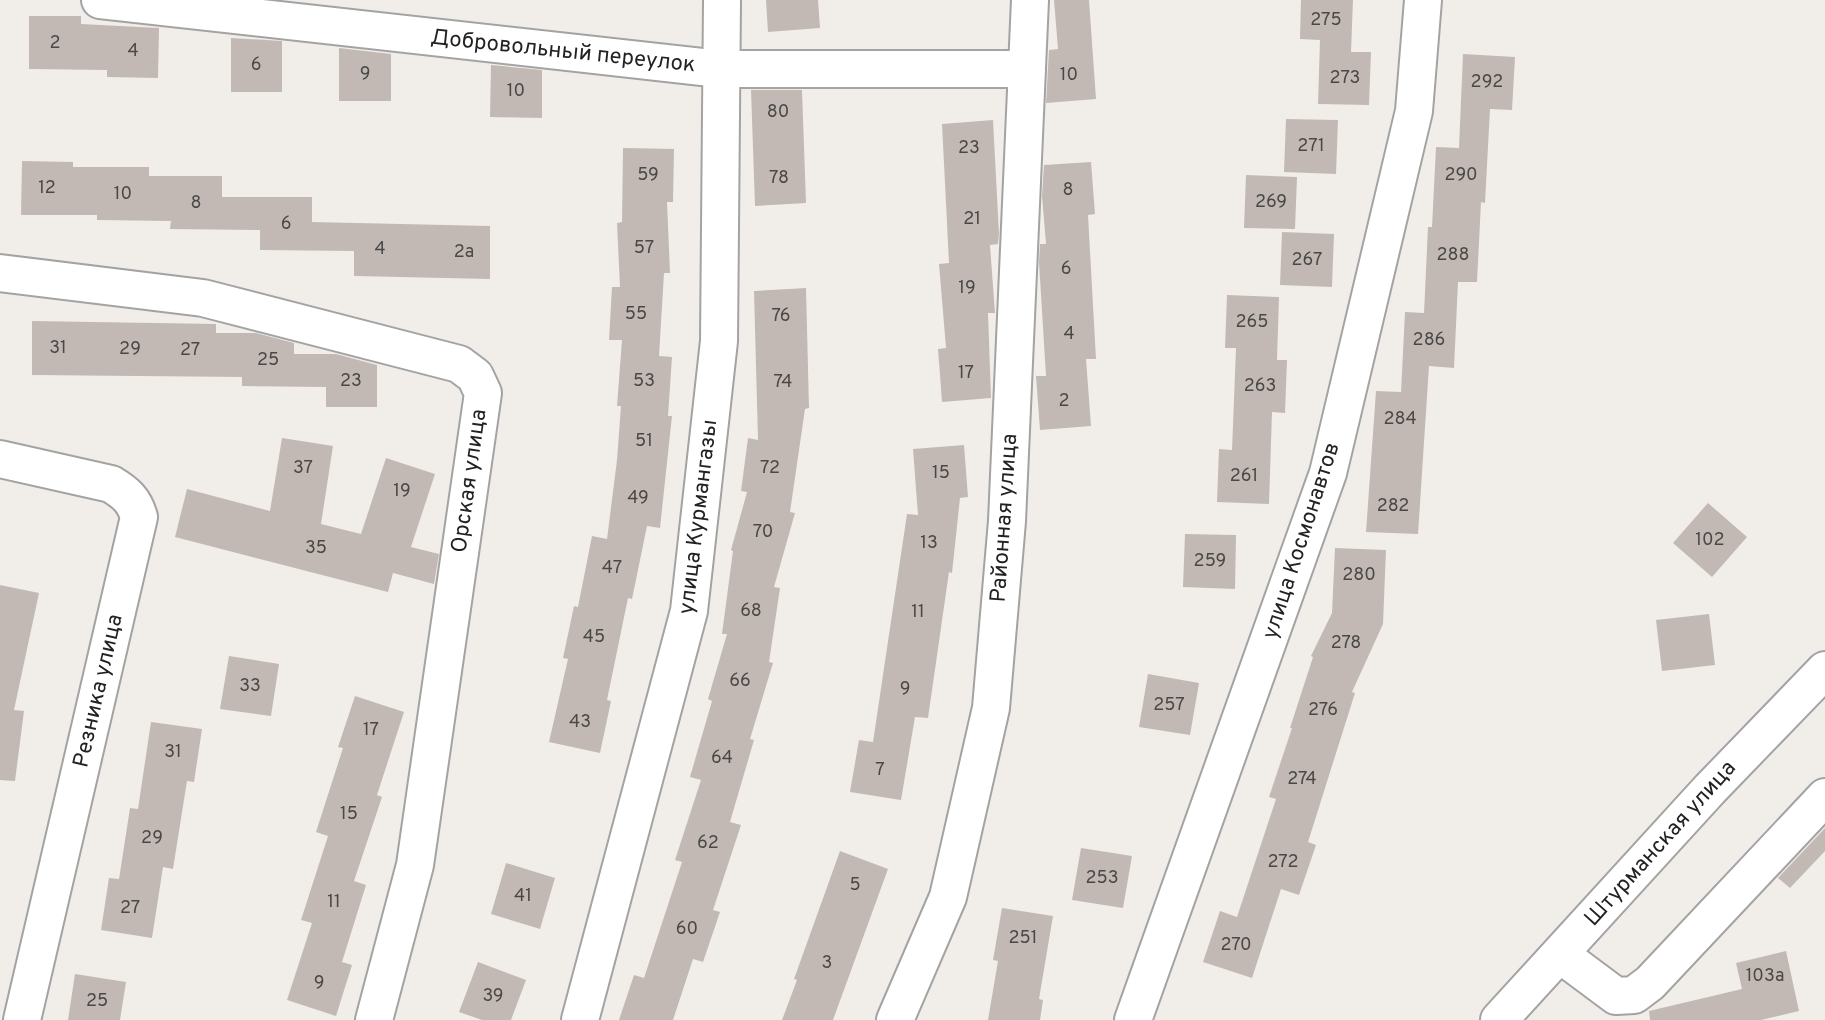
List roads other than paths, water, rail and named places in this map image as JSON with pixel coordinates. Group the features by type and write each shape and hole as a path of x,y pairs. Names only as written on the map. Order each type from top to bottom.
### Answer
{"street":[{"name":"Добровольный переулок","path":"100,0 720,69 1027,69"},
{"name":"улица Курмангазы","path":"580,1020 689,611 719,341 722,0"},
{"name":"Районная улица","path":"895,1020 948,897 991,708 1007,521 1030,0"},
{"name":"улица Космонавтов","path":"1133,1020 1328,473 1414,111 1423,0"},
{"name":"Орская улица","path":"0,273 203,298 459,364 475,376 483,393 415,865 374,1020"},
{"name":"Резника улица","path":"0,459 111,484 135,504 139,517 22,1020"},
{"name":"Штурманская улица","path":"1499,1020 1710,789 1825,670"},
{"path":"1561,955 1616,996 1634,995 1650,983 1825,797"}]}
